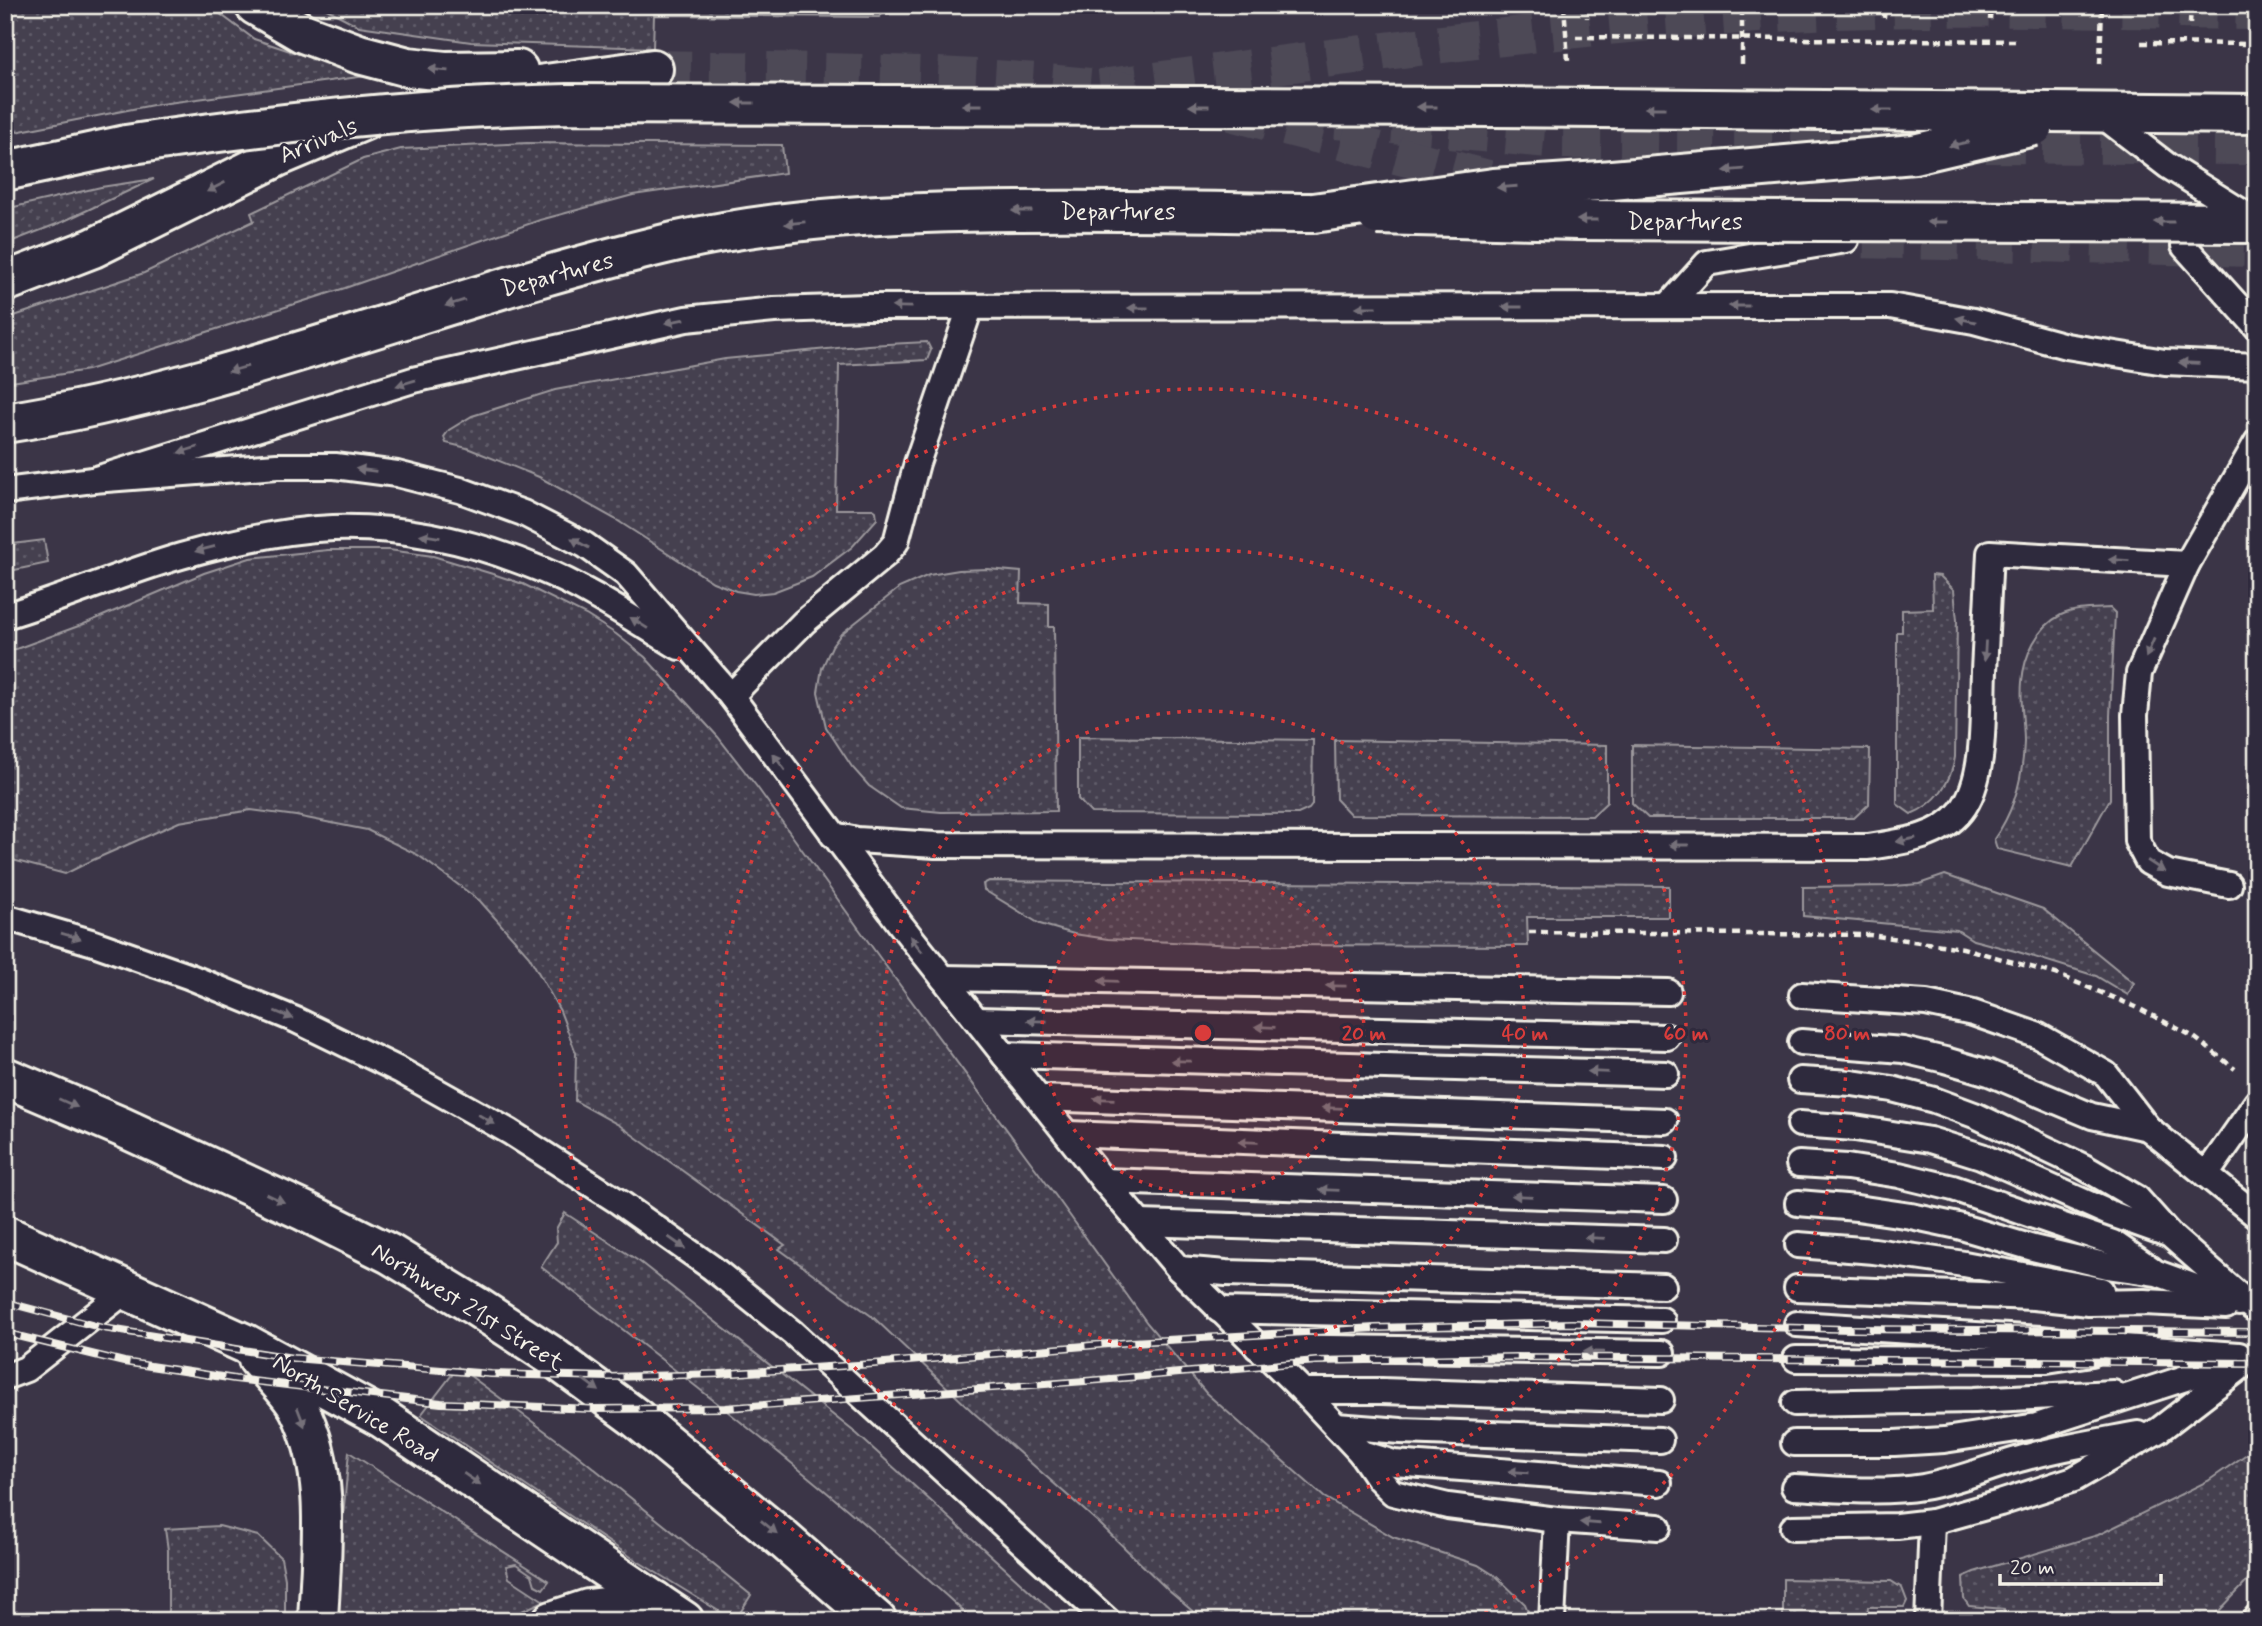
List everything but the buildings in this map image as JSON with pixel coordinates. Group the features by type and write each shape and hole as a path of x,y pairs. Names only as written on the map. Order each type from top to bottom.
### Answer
{"main road":[{"name":"Arrivals","path":"5,282 93,248 278,157 363,121 422,104 473,94 653,69 445,71 408,67 359,54 303,33 255,5"},
{"path":"5,171 126,145 223,130 361,114 492,105 1468,107 2257,114"},
{"path":"1314,214 1494,188 1914,154 2098,112"},
{"name":"Departures","path":"5,422 130,399 286,355 508,286 680,241 762,226 827,219 971,212 1091,211 1577,220 2257,222"},
{"name":"Northwest 21st Street","path":"5,1077 122,1127 304,1211 390,1254 477,1307 549,1354 636,1418 784,1539 877,1621"},
{"name":"North Service Road","path":"5,1235 246,1343 382,1419 669,1611"},
{"path":"246,1343 298,1408 317,1461 322,1522 318,1621"},
{"path":"552,1621 588,1609 669,1611"}],"lane":[{"path":"2098,112 2168,166 2257,222"},
{"path":"1668,306 1707,264 1846,240"},
{"path":"2184,246 2257,327"},
{"path":"93,480 413,380 686,319 787,310 867,307 1889,306 1973,321 2066,346 2165,362 2257,366"},
{"path":"731,696 804,622 885,555 896,542 918,463 970,308"},
{"path":"2229,885 2168,873 2148,862 2137,841 2135,727 2139,673 2187,564 2257,442"},
{"path":"5,491 93,480 277,466 335,466 397,474 460,490 523,513 585,545 626,574 731,696 943,978 1104,1181 1179,1269 1303,1391 1394,1493 1448,1507 1557,1520 1658,1527"},
{"path":"5,616 178,556 225,544 300,531 373,529 455,541 542,569 618,610 697,659"},
{"path":"833,835 857,840 935,845 1868,847 1912,839 1924,836 1949,822 1960,813 1973,790 1980,748 1990,553 2187,564"},
{"path":"5,917 94,943 188,976 296,1020 401,1070 543,1153 619,1202 710,1267 793,1333 1108,1621"},
{"path":"943,978 1668,992"},
{"path":"1802,995 1926,1003 1973,1013 2039,1036 2106,1074 2148,1128 2257,1216"},
{"path":"977,1020 1667,1037"},
{"path":"1801,1042 1903,1050 1945,1059 1989,1073 2092,1116 2148,1128"},
{"path":"1004,1055 1666,1074"},
{"path":"1801,1080 1892,1089 1934,1100 1977,1116 2084,1167 2137,1198 2170,1235 2255,1308"},
{"path":"1039,1098 1665,1121"},
{"path":"2206,1175 2257,1102"},
{"path":"1800,1124 1855,1128 1930,1140 1982,1156 2109,1213 2170,1235"},
{"path":"1069,1134 1665,1158"},
{"path":"1799,1164 1886,1173 1953,1188 2113,1243 2157,1273"},
{"path":"1104,1181 1664,1200"},
{"path":"1798,1203 1910,1216 2108,1266 2157,1273 2255,1308"},
{"path":"1140,1223 1664,1240"},
{"path":"1797,1245 1874,1251 1964,1264 2091,1288 2144,1302"},
{"path":"1179,1269 1663,1286"},
{"path":"1797,1288 2034,1297 2088,1303 2144,1302 2255,1308"},
{"path":"5,1377 26,1368 127,1290"},
{"path":"1219,1310 1662,1320"},
{"path":"1797,1324 2256,1356"},
{"path":"1257,1347 1662,1353"},
{"path":"1796,1359 2047,1360 2123,1347"},
{"path":"1794,1443 1944,1440 2037,1426 2256,1356"},
{"path":"1793,1528 1898,1527 1932,1522 1989,1507 2074,1479 2160,1430 2256,1356"},
{"path":"1303,1391 1661,1400"},
{"path":"1795,1403 1973,1400 2138,1392"},
{"path":"1336,1426 1401,1431 1660,1440"},
{"path":"1794,1487 1895,1491 1925,1487 2027,1457 2160,1430"},
{"path":"1361,1453 1394,1464 1659,1483"},
{"path":"1552,1621 1557,1520"},
{"path":"1928,1621 1932,1522"}],"path":[{"path":"1587,5 1587,18"},
{"path":"1884,18 1885,5"},
{"path":"1990,20 1991,5"},
{"path":"2190,24 2191,5"},
{"path":"1576,37 2017,41"},
{"path":"2141,43 2257,44"}],"shaded area":[{"path":"5,5 2257,5 2257,1621 5,1621"},
{"path":"5,5 208,5 254,39 366,76 153,105 5,134"},
{"path":"319,5 892,5 879,17 654,15 653,48 471,42 359,26"},
{"path":"527,143 782,145 785,173 633,195 540,220 345,288 88,370 5,383 5,319 144,273 254,221 251,213 363,159 401,149"},
{"path":"154,179 62,222 5,244 5,209 101,187"},
{"path":"927,342 931,350 927,360 839,365 836,509 873,509 877,519 852,547 812,577 773,592 754,594 736,591 713,582 615,519 539,477 467,448 446,443 444,437 449,430 472,416 555,390 725,359"},
{"path":"44,540 48,563 5,572 5,545"},
{"path":"328,550 389,550 433,556 523,584 586,615 645,657 718,737 757,787 1147,1323 1206,1393 1324,1497 1393,1537 1478,1565 1497,1577 1525,1604 1532,1621 1204,1621 1100,1524 974,1413 874,1318 779,1249 785,1245 619,1125 575,1101 576,1053 560,1011 529,956 480,901 418,855 367,830 251,810 179,822 65,874 5,858 5,653 84,624 204,573 250,558"},
{"path":"988,569 1021,572 1020,603 1049,604 1049,627 1054,627 1056,811 941,812 901,808 869,786 852,767 826,727 818,692 822,668 841,634 899,588 929,575"},
{"path":"1932,575 1940,576 1954,590 1957,620 1955,757 1941,792 1928,805 1911,814 1897,804 1897,632 1902,632 1902,610 1933,609"},
{"path":"2110,608 2115,613 2110,716 2110,799 2072,867 1997,849 1994,839 2012,805 2022,768 2023,672 2033,643 2045,627 2061,615 2079,610"},
{"path":"1078,737 1313,740 1312,805 1298,814 1091,813 1078,799"},
{"path":"1335,740 1607,745 1607,802 1592,816 1351,815 1336,799"},
{"path":"1632,745 1870,749 1869,804 1854,818 1648,818 1632,803"},
{"path":"1945,875 2043,909 2134,983 2128,995 2096,976 1973,940 1957,930 1803,916 1803,887 1919,884"},
{"path":"989,881 1669,886 1669,917 1527,917 1528,946 1236,945 1108,939 1074,934 1040,924 984,890 983,884"},
{"path":"565,1213 640,1262 857,1434 1063,1621 974,1621 869,1528 762,1439 541,1267 557,1242 556,1229"},
{"path":"458,1367 575,1453 751,1595 735,1621 634,1559 421,1415"},
{"path":"2257,1447 2257,1571 2206,1621 2005,1621 2004,1609 1969,1606 1964,1599 1963,1577 2098,1535 2208,1481"},
{"path":"349,1452 549,1581 543,1589 535,1585 532,1575 516,1564 506,1566 509,1578 544,1601 500,1621 337,1621"},
{"path":"219,1526 258,1536 281,1558 285,1579 285,1621 168,1621 168,1550 165,1529"},
{"path":"1783,1579 1891,1581 1902,1588 1907,1601 1904,1607 1868,1607 1866,1621 1831,1621 1830,1618 1783,1616"}],"tunnel":[{"path":"1100,88 1501,37 1743,15 1936,8 2257,11"},
{"path":"653,69 954,77 1134,92"},
{"path":"1231,112 1515,186"},
{"path":"1336,120 1559,140 1877,143"},
{"path":"1986,144 2257,146"},
{"path":"1807,238 2257,248"}],"railway":[{"path":"5,1302 103,1328 293,1358 491,1374 609,1377 719,1374 1132,1342 1375,1328 1572,1323 1851,1329 2257,1332"},
{"path":"5,1333 124,1362 235,1379 441,1403 592,1409 725,1408 1316,1361 1516,1357 2257,1363"}]}
